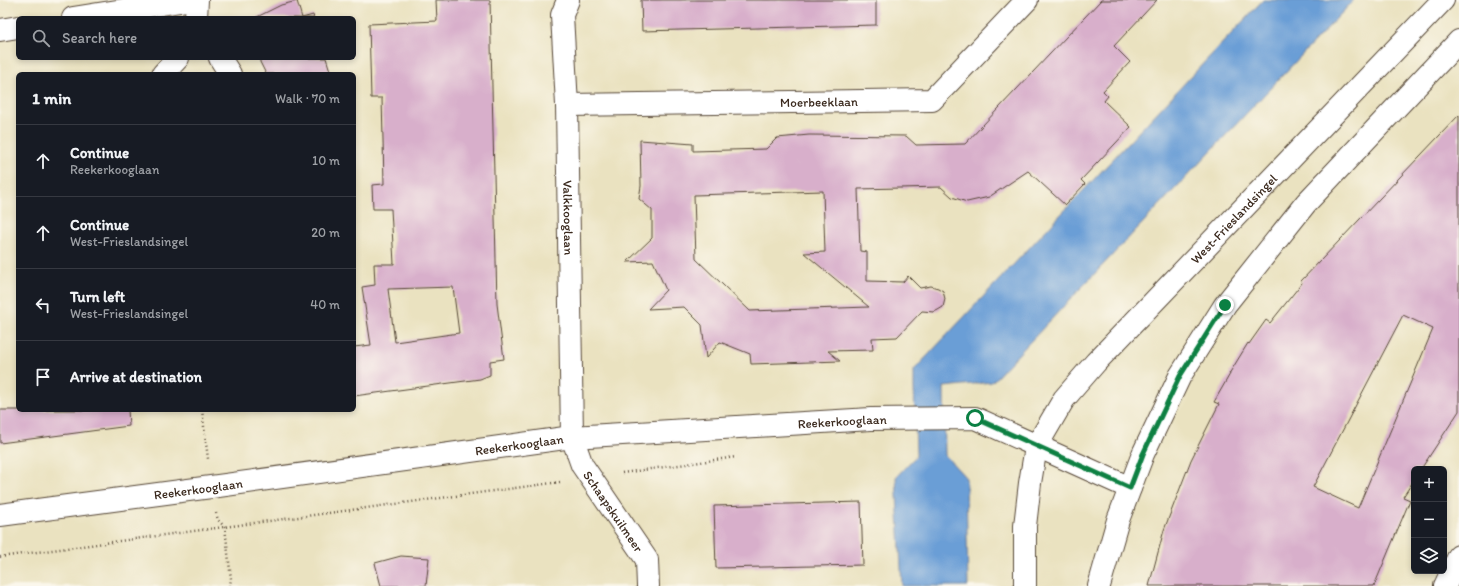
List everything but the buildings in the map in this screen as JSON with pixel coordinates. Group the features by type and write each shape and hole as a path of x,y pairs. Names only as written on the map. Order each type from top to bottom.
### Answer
{"street":[{"path":"86,16 187,0"},
{"path":"196,16 197,0"},
{"name":"Valkkooglaan","path":"568,0 562,15 567,106 572,437"},
{"name":"Moerbeeklaan","path":"567,106 932,100 1027,0"},
{"name":"West-Frieslandsingel","path":"1025,586 1025,526 1036,447 1064,399 1096,362 1443,0"},
{"path":"0,30 16,27"},
{"path":"1099,586 1118,520 1143,454 1180,376 1225,305 1306,203 1459,41"},
{"path":"165,72 176,60"},
{"path":"221,60 229,72"},
{"name":"Reekerkooglaan","path":"0,514 211,487 572,437 863,420 975,418 1036,447"},
{"name":"Schaapskuilmeer","path":"572,437 582,465 647,560 648,586"},
{"path":"1036,447 1130,488"},
{"path":"1445,586 1459,556"}],"path":[{"path":"202,412 211,487 218,520 225,527 231,579 230,586"},
{"path":"0,557 737,457"}],"water":[{"path":"1263,0 1354,0 992,382 944,387 945,455 966,478 968,586 902,586 896,477 916,456 914,370"}],"route":[{"path":"975,418 1036,447 1130,488 1143,454 1180,376 1225,305"}]}
